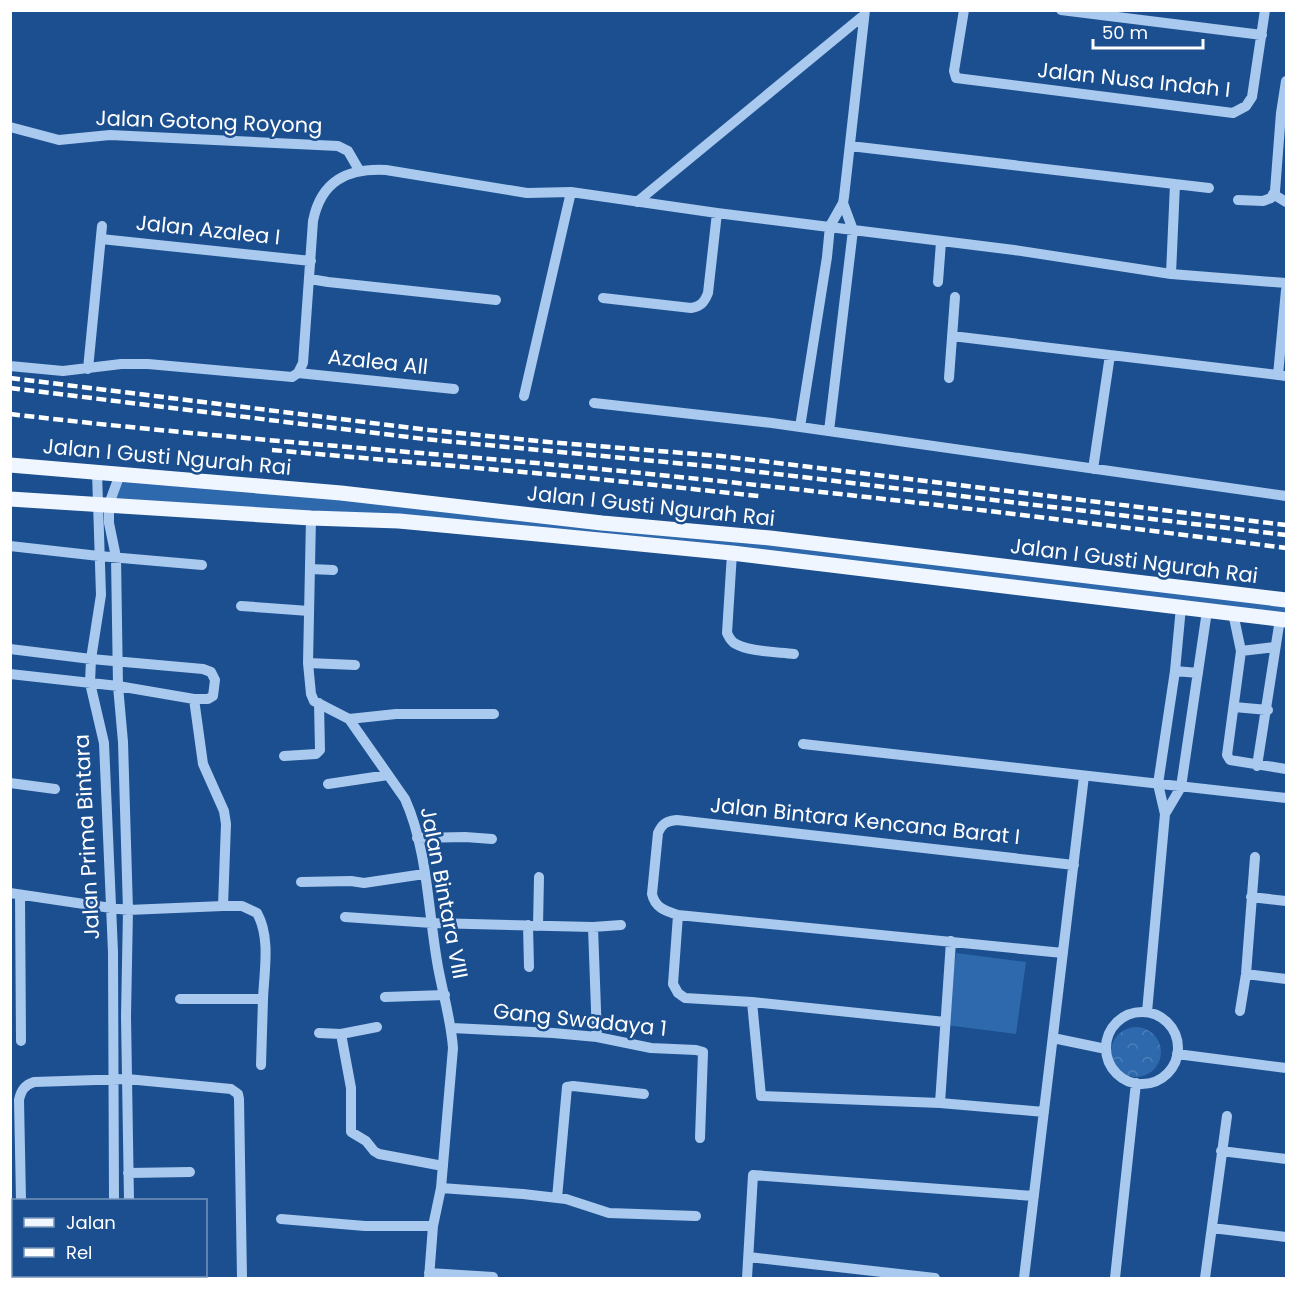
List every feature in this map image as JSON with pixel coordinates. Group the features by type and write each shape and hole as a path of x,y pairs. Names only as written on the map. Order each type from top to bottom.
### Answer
{"main road":[{"name":"Jalan I Gusti Ngurah Rai","path":"10,465 341,492 602,523 770,538 1287,600"},
{"name":"Jalan I Gusti Ngurah Rai","path":"10,499 311,518 399,521 732,553 1283,620"},
{"path":"1012,586 1015,569"}],"street":[{"name":"Jalan Nusa Indah I","path":"964,10 955,77 1233,113 1246,106 1252,97 1265,10"},
{"path":"1061,10 1262,35"},
{"path":"800,427 830,226 843,200 865,13"},
{"path":"637,202 865,13"},
{"path":"1238,200 1263,201 1271,198 1275,191 1281,113 1287,81"},
{"name":"Jalan Gotong Royong","path":"10,127 59,141 119,135 338,146 348,151 359,170"},
{"path":"850,146 1209,188"},
{"path":"298,373 303,363 313,221 321,197 339,179 359,170 386,170 527,193 571,192 941,242 1014,249 1171,274 1287,283"},
{"path":"1171,274 1175,184"},
{"path":"524,396 571,192"},
{"path":"1273,194 1287,202"},
{"path":"829,431 853,230 843,200"},
{"path":"603,298 691,308 705,302 717,213"},
{"path":"88,369 102,226"},
{"name":"Jalan Azalea I","path":"101,239 311,261"},
{"path":"938,282 941,242"},
{"path":"310,279 496,300"},
{"path":"952,336 1282,376 1287,290"},
{"path":"949,378 955,297"},
{"path":"1093,470 1110,355"},
{"name":"Azalea All","path":"11,367 63,371 121,364 148,364 292,377 298,373 454,389"},
{"path":"594,403 800,427 1287,496"},
{"name":"Jalan Prima Bintara","path":"97,472 116,557 118,686 123,742 128,910 129,1199"},
{"name":"Jalan Prima Bintara","path":"114,1199 113,952 104,743 90,683 91,659 101,596 99,556 104,504 120,474"},
{"path":"284,756 316,754 320,750 319,703 314,701 310,694 308,663 311,518"},
{"path":"10,546 202,565"},
{"path":"732,553 729,571 727,633 729,639 745,647 794,654"},
{"path":"310,569 333,570"},
{"path":"241,606 309,611"},
{"path":"1147,1012 1165,814 1158,784 1175,671 1181,607"},
{"path":"1165,814 1181,787 1207,611"},
{"path":"1233,613 1241,651 1227,755 1230,760 1287,769"},
{"path":"1257,766 1268,710 1275,647 1283,620"},
{"path":"1241,651 1275,647"},
{"path":"10,649 203,669 211,672 215,680 213,696 208,699 194,699 118,686 10,674"},
{"path":"308,663 355,665"},
{"path":"1175,671 1198,673"},
{"path":"194,699 203,764 207,778 224,811 226,824 223,906"},
{"name":"Jalan Bintara VIII","path":"319,703 349,719 405,800 411,814 424,874 438,967 452,1028 453,1048 441,1188 433,1226 429,1276"},
{"path":"1234,707 1268,710"},
{"path":"349,719 396,714 494,714"},
{"path":"803,744 1287,798"},
{"path":"328,784 388,774"},
{"path":"1024,1278 1084,776"},
{"path":"10,783 55,789"},
{"name":"Jalan Bintara Kencana Barat I","path":"678,915 658,907 653,901 652,894 658,833 662,825 668,821 677,820 1074,865"},
{"path":"417,838 492,839"},
{"path":"1240,1011 1246,974 1255,857"},
{"path":"301,882 364,883 424,874"},
{"path":"529,967 539,877"},
{"path":"21,1041 16,975 15,894 128,910 223,906 251,909 260,919 266,949 261,1065"},
{"path":"1251,897 1287,901"},
{"path":"945,1022 752,1002 685,998 678,993 673,984 678,915 1063,953"},
{"path":"345,917 432,923 621,926"},
{"path":"592,927 597,1037"},
{"path":"940,1102 951,941"},
{"path":"1246,974 1287,980"},
{"path":"384,997 445,994"},
{"path":"180,999 263,999"},
{"path":"752,1002 761,1096 940,1102 1044,1113"},
{"path":"1147,1012 1167,1022 1178,1043 1174,1065 1167,1074 1147,1083 1136,1083 1124,1079 1108,1061 1106,1049 1108,1036 1118,1021 1134,1013 1147,1012"},
{"path":"319,1033 341,1034 377,1027"},
{"name":"Gang Swadaya 1","path":"452,1028 597,1037 651,1048 703,1052 700,1138"},
{"path":"341,1034 351,1088 350,1129 354,1135 366,1141 379,1154 443,1166"},
{"path":"1053,1038 1106,1049"},
{"path":"1177,1054 1287,1068"},
{"path":"21,1199 19,1100 24,1087 34,1082 127,1079 231,1089 238,1094 242,1278"},
{"path":"1115,1278 1136,1083"},
{"path":"557,1198 566,1088 573,1086 644,1094"},
{"path":"1205,1278 1227,1116"},
{"path":"1221,1151 1287,1159"},
{"path":"128,1173 190,1172"},
{"path":"747,1278 753,1175 1034,1196"},
{"path":"441,1188 557,1198 581,1203 609,1213 696,1216"},
{"path":"281,1219 365,1226 433,1226"},
{"path":"1212,1228 1287,1237"},
{"path":"749,1257 935,1278"},
{"path":"429,1276 493,1276"}],"green space":[{"path":"120,474 1286,600 1286,620 786,561 109,504"},
{"path":"956,953 1026,962 1016,1034 946,1025"},
{"path":"1136,1027 1145,1029 1156,1038 1161,1052 1159,1061 1150,1072 1136,1077 1127,1075 1116,1066 1111,1052 1113,1043 1122,1032"}],"railway":[{"path":"10,378 429,430 721,456 1286,525"},
{"path":"10,388 424,439 718,467 1286,535"},
{"path":"10,414 749,484 1018,514 1286,548"},
{"path":"272,450 568,476 759,496"}]}
